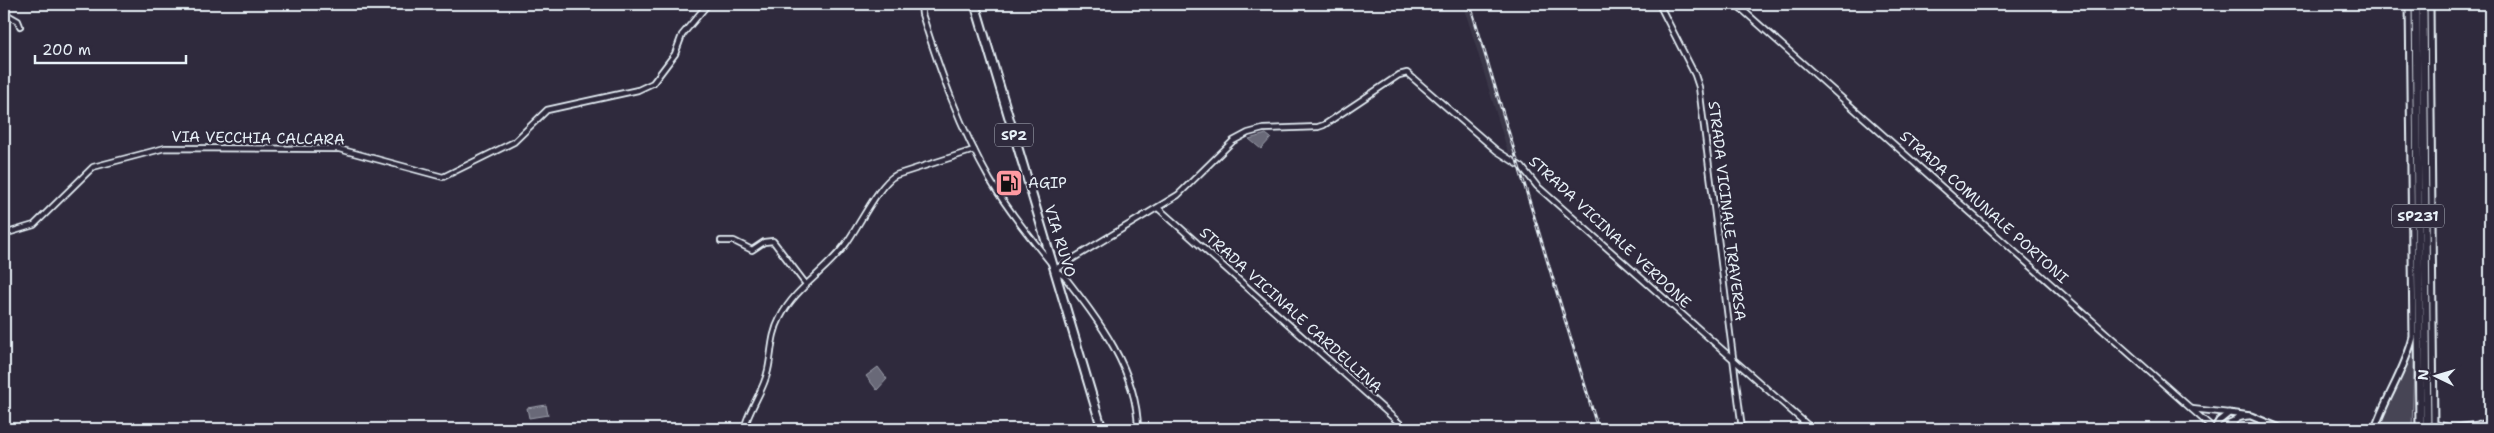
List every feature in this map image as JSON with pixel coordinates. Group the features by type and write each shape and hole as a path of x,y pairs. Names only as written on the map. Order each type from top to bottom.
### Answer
{"main road":[{"name":"VIA RUVO","path":"975,4 1102,429"},
{"name":"SP231","path":"2416,4 2420,429"},
{"name":"SP231","path":"2423,4 2427,429"},
{"path":"2414,429 2416,392 2420,380"}],"street":[{"name":"VIA VECCHIA CALCARA","path":"4,234 34,225 93,167 165,148 339,149 443,177 514,142 547,110 638,90 653,83 675,54 682,35 708,4"},
{"path":"921,4 922,14 944,82 974,150 1013,216 1054,268 1064,276 1115,347 1129,385 1138,429"},
{"name":"STRADA VICINALE TRAVERSA","path":"1659,4 1696,75 1700,87 1742,429"},
{"name":"STRADA COMUNALE PORTONI","path":"1736,4 2214,429"},
{"path":"2375,429 2409,354 2413,337 2409,4"},
{"path":"2430,4 2434,427 2447,428 2490,423"},
{"path":"4,14 18,22 20,26"},
{"name":"STRADA VICINALE VERDONE","path":"1054,268 1158,208 1185,189 1233,141 1248,133 1264,129 1318,127 1324,125 1400,75 1406,73 1497,151 1522,167 1537,186 1812,429"},
{"path":"744,429 747,417 767,375 770,348 780,318 805,284 833,259 846,244 891,177 974,150"},
{"name":"STRADA VICINALE CARDELLINA","path":"1158,208 1406,429"},
{"path":"721,241 734,241 752,250 764,242 773,241 805,284"},
{"path":"2191,408 2251,416 2282,429"},
{"path":"2214,429 2219,421 2229,413"},
{"path":"2214,429 2232,422 2238,417 2251,416"},
{"path":"2379,419 2381,429"},
{"path":"2230,429 2232,422"},
{"path":"2479,424 2484,429"}],"shaded area":[{"path":"1463,4 1471,4 1517,155 1508,152"},
{"path":"2415,337 2412,428 2384,429 2381,418 2409,359"}],"water":[{"path":"1266,134 1271,138 1261,149 1249,139"},
{"path":"878,367 887,379 877,390 866,376"},
{"path":"546,405 548,415 529,418 527,408"}],"railway":[{"path":"1470,4 1598,429"}],"place":[{"name":"AGIP","path":"1009,183"}]}
